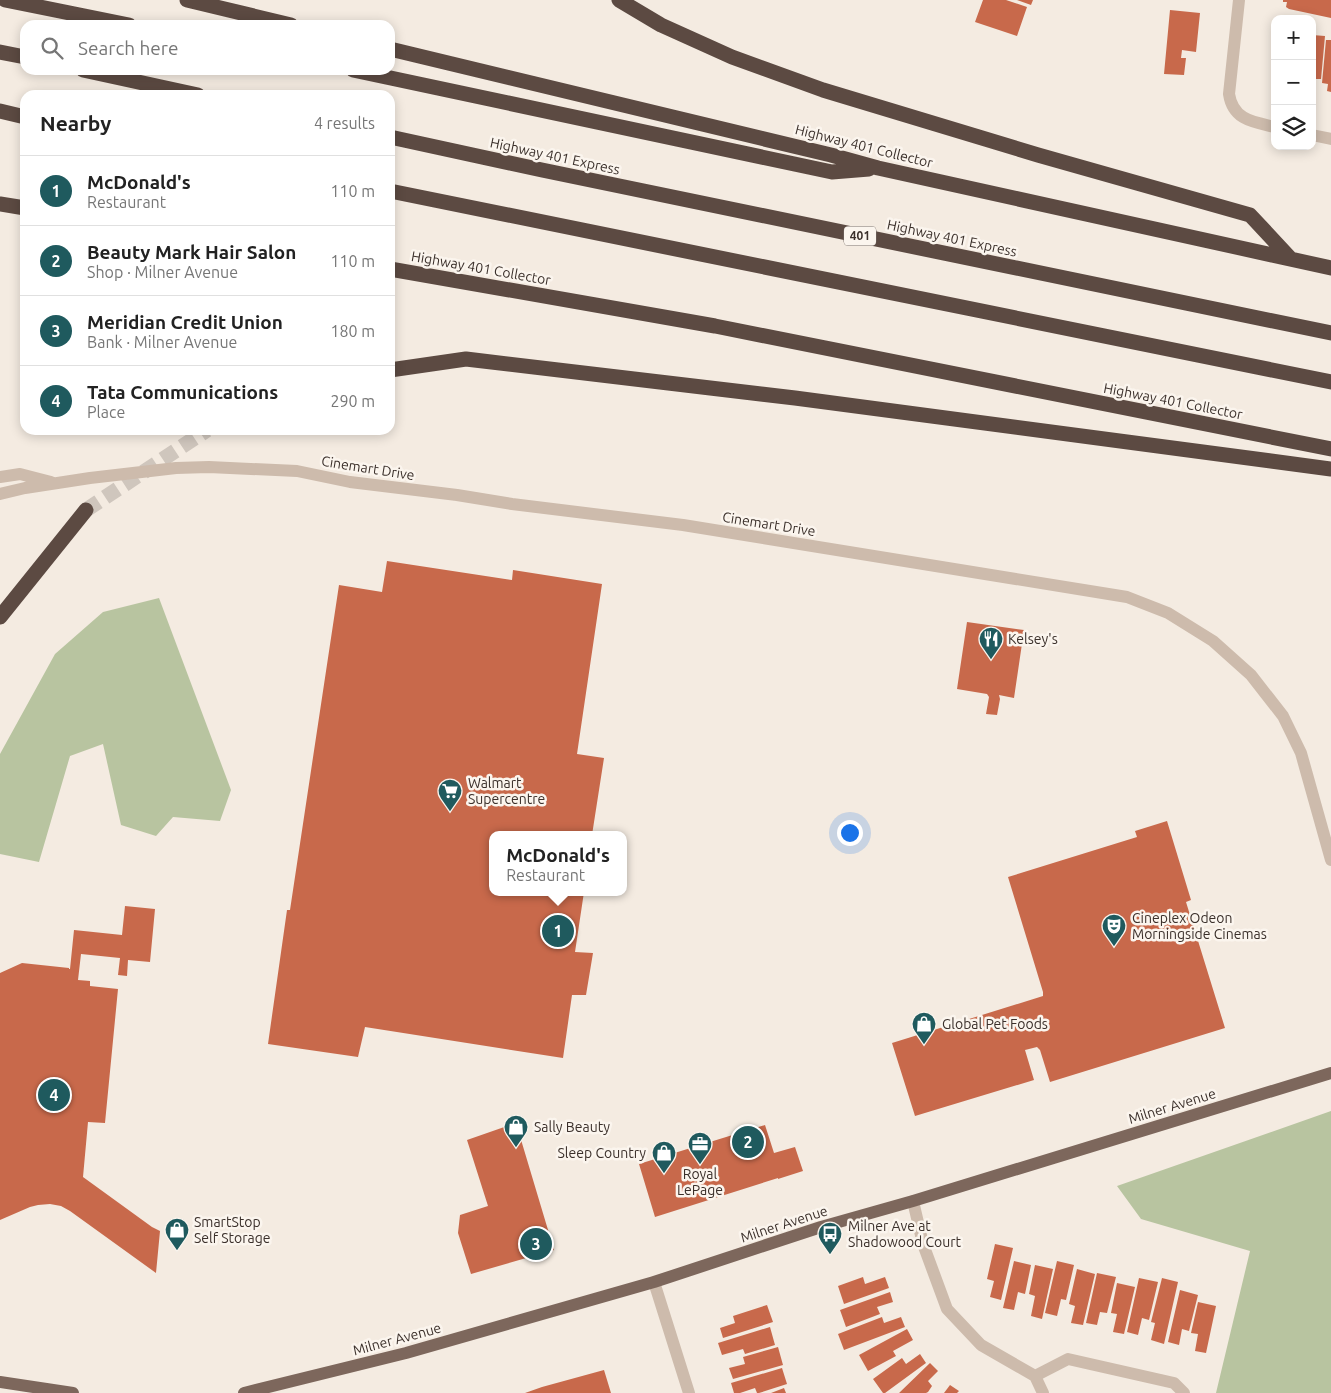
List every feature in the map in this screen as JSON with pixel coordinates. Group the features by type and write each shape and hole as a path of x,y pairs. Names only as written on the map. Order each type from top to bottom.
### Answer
{"highway":[{"path":"5,0 104,20"},
{"path":"187,0 270,20"},
{"path":"620,0 661,24 732,57 823,90 1038,155 1250,215 1291,259"},
{"name":"Highway 401 Collector","path":"395,50 878,168 1331,268"},
{"path":"0,52 20,56"},
{"path":"106,75 175,90"},
{"path":"376,75 832,172 878,168"},
{"path":"0,111 20,116"},
{"name":"Highway 401 Express","path":"395,138 1331,333"},
{"path":"395,192 1331,382"},
{"path":"0,204 20,207"},
{"name":"Highway 401 Collector","path":"395,270 715,326 1331,450"},
{"path":"395,369 466,359 795,398 1331,469"},
{"path":"0,617 86,510"}],"main road":[{"name":"Milner Avenue","path":"244,1393 406,1353 654,1282 821,1227 913,1201 1331,1073"},
{"path":"0,1382 73,1393"}],"street":[{"path":"1239,0 1230,94 1231,103 1236,112 1247,120 1271,126"},
{"path":"1316,136 1331,139"},
{"name":"Cinemart Drive","path":"0,494 90,478 176,468 209,467 298,471 350,482 683,526 1126,597 1168,613 1213,641 1251,675 1283,716 1301,753 1331,860"},
{"name":"Cinemart Drive","path":"0,477 20,474 56,484"},
{"path":"913,1201 923,1244 948,1309 981,1345 1035,1376 1043,1393"},
{"path":"654,1282 689,1393"},
{"path":"1035,1376 1068,1359 1174,1383 1184,1393"}],"green space":[{"path":"159,598 231,790 220,821 173,817 156,836 121,825 103,744 70,756 39,862 0,854 0,754 55,654 103,612"},
{"path":"1331,1111 1331,1393 1216,1393 1250,1251 1141,1219 1117,1186"}],"building":[{"path":"983,0 1006,0 1027,7 1017,36 975,22"},
{"path":"1017,0 1033,0 1031,5"},
{"path":"1283,0 1331,0 1331,18 1289,9 1286,7 1287,2 1283,2"},
{"path":"1170,10 1200,13 1196,52 1182,50 1181,58 1186,58 1184,75 1164,74"},
{"path":"1316,35 1325,36 1321,79 1316,79"},
{"path":"1326,40 1331,40 1331,92 1327,91 1328,84 1322,83"},
{"name":"Walmart Supercentre","path":"387,561 512,580 513,570 602,584 577,754 604,758 593,831 489,831 489,896 583,896 575,952 593,953 586,995 572,995 563,1058 365,1027 358,1057 268,1044 287,910 290,910 339,585 382,592"},
{"name":"Kelsey's","path":"967,622 1024,630 1014,698 999,695 997,715 986,714 989,697 987,694 957,689"},
{"name":"Cineplex Odeon Morningside Cinemas","path":"1167,821 1191,900 1186,902 1225,1028 1050,1082 1040,1050 1037,1047 1025,1050 1034,1080 915,1116 892,1043 1043,996 1008,877 1137,837 1135,831"},
{"path":"125,906 155,909 150,962 128,960 127,976 118,975 120,958 81,954 78,980 90,981 90,986 118,989 105,1123 88,1122 83,1177 160,1231 156,1273 61,1206 50,1204 38,1205 0,1220 0,973 22,963 70,969 74,930 122,935"},
{"path":"516,1123 554,1250 471,1274 458,1233 460,1215 488,1206 467,1140"},
{"path":"765,1125 774,1153 795,1147 803,1171 655,1217 639,1164"},
{"path":"995,1244 1013,1248 1001,1300 990,1297 994,1281 987,1279"},
{"path":"1014,1261 1031,1265 1025,1294 1018,1292 1014,1310 1003,1308"},
{"path":"1057,1261 1074,1265 1066,1300 1061,1299 1057,1316 1045,1313"},
{"path":"1035,1265 1053,1269 1042,1319 1031,1316 1035,1296 1029,1294"},
{"path":"1077,1269 1095,1274 1083,1325 1071,1323 1075,1306 1069,1304"},
{"path":"1097,1273 1116,1277 1107,1313 1100,1312 1097,1325 1086,1323"},
{"path":"863,1277 865,1284 885,1277 889,1288 844,1304 838,1286"},
{"path":"1139,1278 1158,1282 1149,1320 1142,1318 1138,1335 1127,1332"},
{"path":"1162,1278 1178,1282 1164,1344 1151,1340 1155,1323 1151,1322"},
{"path":"1117,1283 1135,1287 1124,1334 1113,1332 1117,1314 1111,1313"},
{"path":"1180,1290 1198,1295 1189,1331 1182,1329 1179,1345 1168,1342"},
{"path":"890,1292 893,1302 877,1307 880,1314 846,1327 840,1310"},
{"path":"1198,1302 1216,1306 1206,1353 1195,1351 1198,1334 1191,1333"},
{"path":"767,1305 773,1322 723,1338 720,1328 735,1323 733,1316"},
{"path":"882,1317 884,1323 901,1317 905,1327 844,1350 838,1334"},
{"path":"770,1327 775,1345 745,1354 743,1349 722,1355 718,1343"},
{"path":"907,1329 913,1340 893,1351 896,1356 868,1371 859,1355"},
{"path":"778,1347 783,1365 733,1379 729,1368 745,1364 743,1357"},
{"path":"920,1354 926,1363 883,1393 873,1379 902,1358 906,1364"},
{"path":"930,1363 938,1371 928,1381 932,1386 928,1392 899,1393"},
{"path":"782,1368 787,1384 759,1393 757,1393 755,1388 734,1393 731,1383"},
{"path":"604,1370 611,1393 525,1393 542,1387"},
{"path":"950,1385 959,1391 957,1393 944,1393"},
{"path":"784,1388 786,1393 771,1393"}],"tunnel":[{"path":"86,510 199,435"}],"place":[{"name":"Kelsey's","path":"991,660"},
{"name":"Walmart Supercentre","path":"450,812"},
{"name":"McDonald's","path":"558,931"},
{"name":"Cineplex Odeon Morningside Cinemas","path":"1114,947"},
{"name":"Global Pet Foods","path":"924,1045"},
{"name":"Tata Communications","path":"54,1095"},
{"name":"Beauty Mark Hair Salon","path":"748,1142"},
{"name":"Sally Beauty","path":"516,1148"},
{"name":"Royal LePage","path":"700,1165"},
{"name":"Sleep Country","path":"664,1174"},
{"name":"Meridian Credit Union","path":"536,1244"},
{"name":"SmartStop Self Storage","path":"177,1251"},
{"name":"Milner Ave at Shadowood Court","path":"830,1255"}]}
